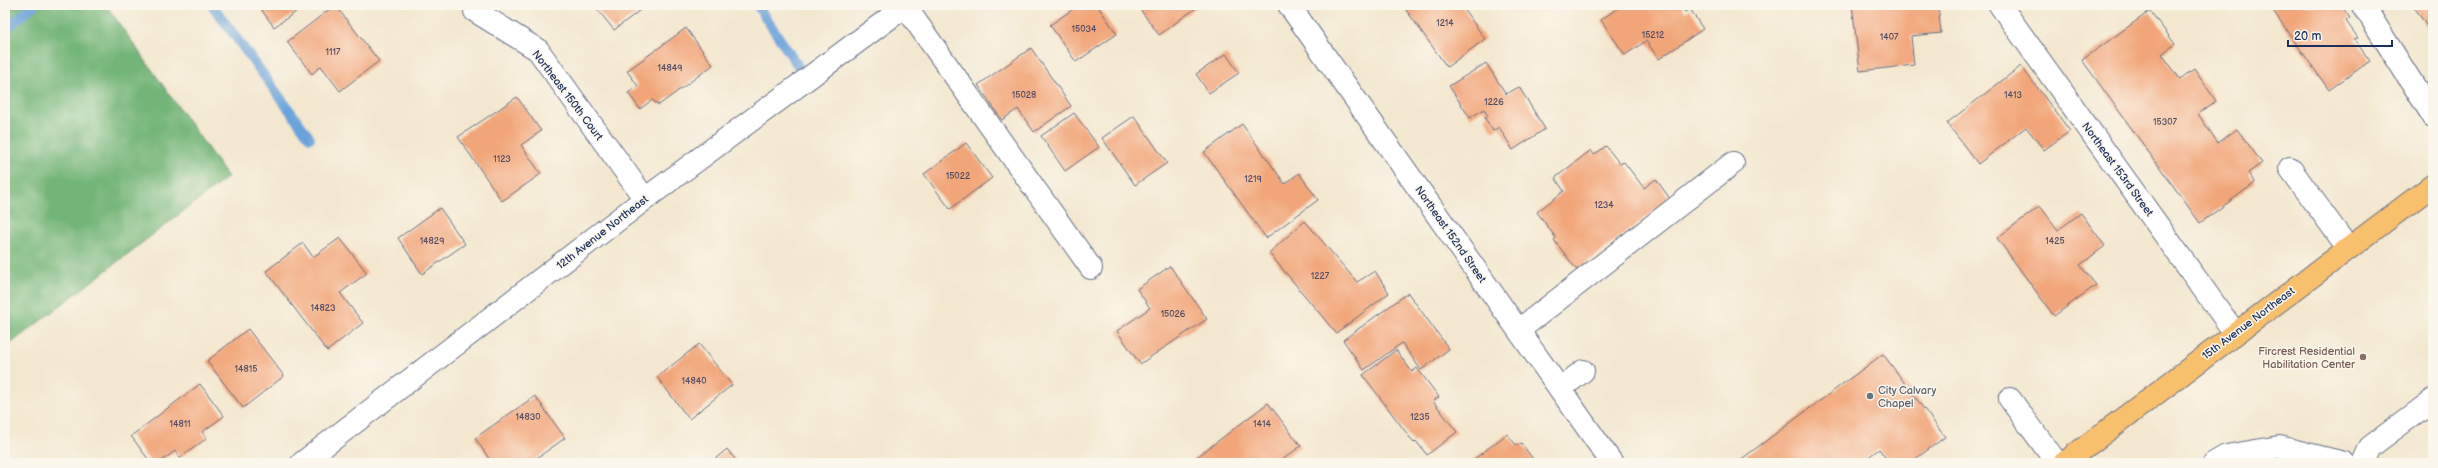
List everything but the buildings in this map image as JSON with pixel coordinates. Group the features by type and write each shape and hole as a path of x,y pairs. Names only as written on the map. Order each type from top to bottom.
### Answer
{"main road":[{"name":"15th Avenue Northeast","path":"2064,463 2433,185"}],"street":[{"name":"Northeast 152nd Street","path":"1289,5 1612,463"},
{"name":"Northeast 153rd Street","path":"2000,5 2235,333"},
{"path":"2363,5 2433,116"},
{"path":"906,6 1091,268"},
{"name":"12th Avenue Northeast","path":"314,459 644,198 906,6"},
{"name":"Northeast 150th Court","path":"474,11 538,50 644,198"},
{"path":"1519,330 1733,162"},
{"path":"2290,168 2348,248"},
{"path":"1560,389 1583,371"},
{"path":"2010,399 2057,463"},
{"path":"2363,463 2370,447 2433,400"},
{"path":"2214,463 2226,456 2279,447 2344,463"}],"green space":[{"path":"5,5 106,5 228,177 5,348"}],"waterway":[{"path":"5,30 34,5"},
{"path":"212,5 310,138"},
{"path":"757,5 806,78"}],"place":[{"name":"Fircrest Residential Habilitation Center","path":"2363,357"},
{"name":"City Calvary Chapel","path":"1870,396"}]}
